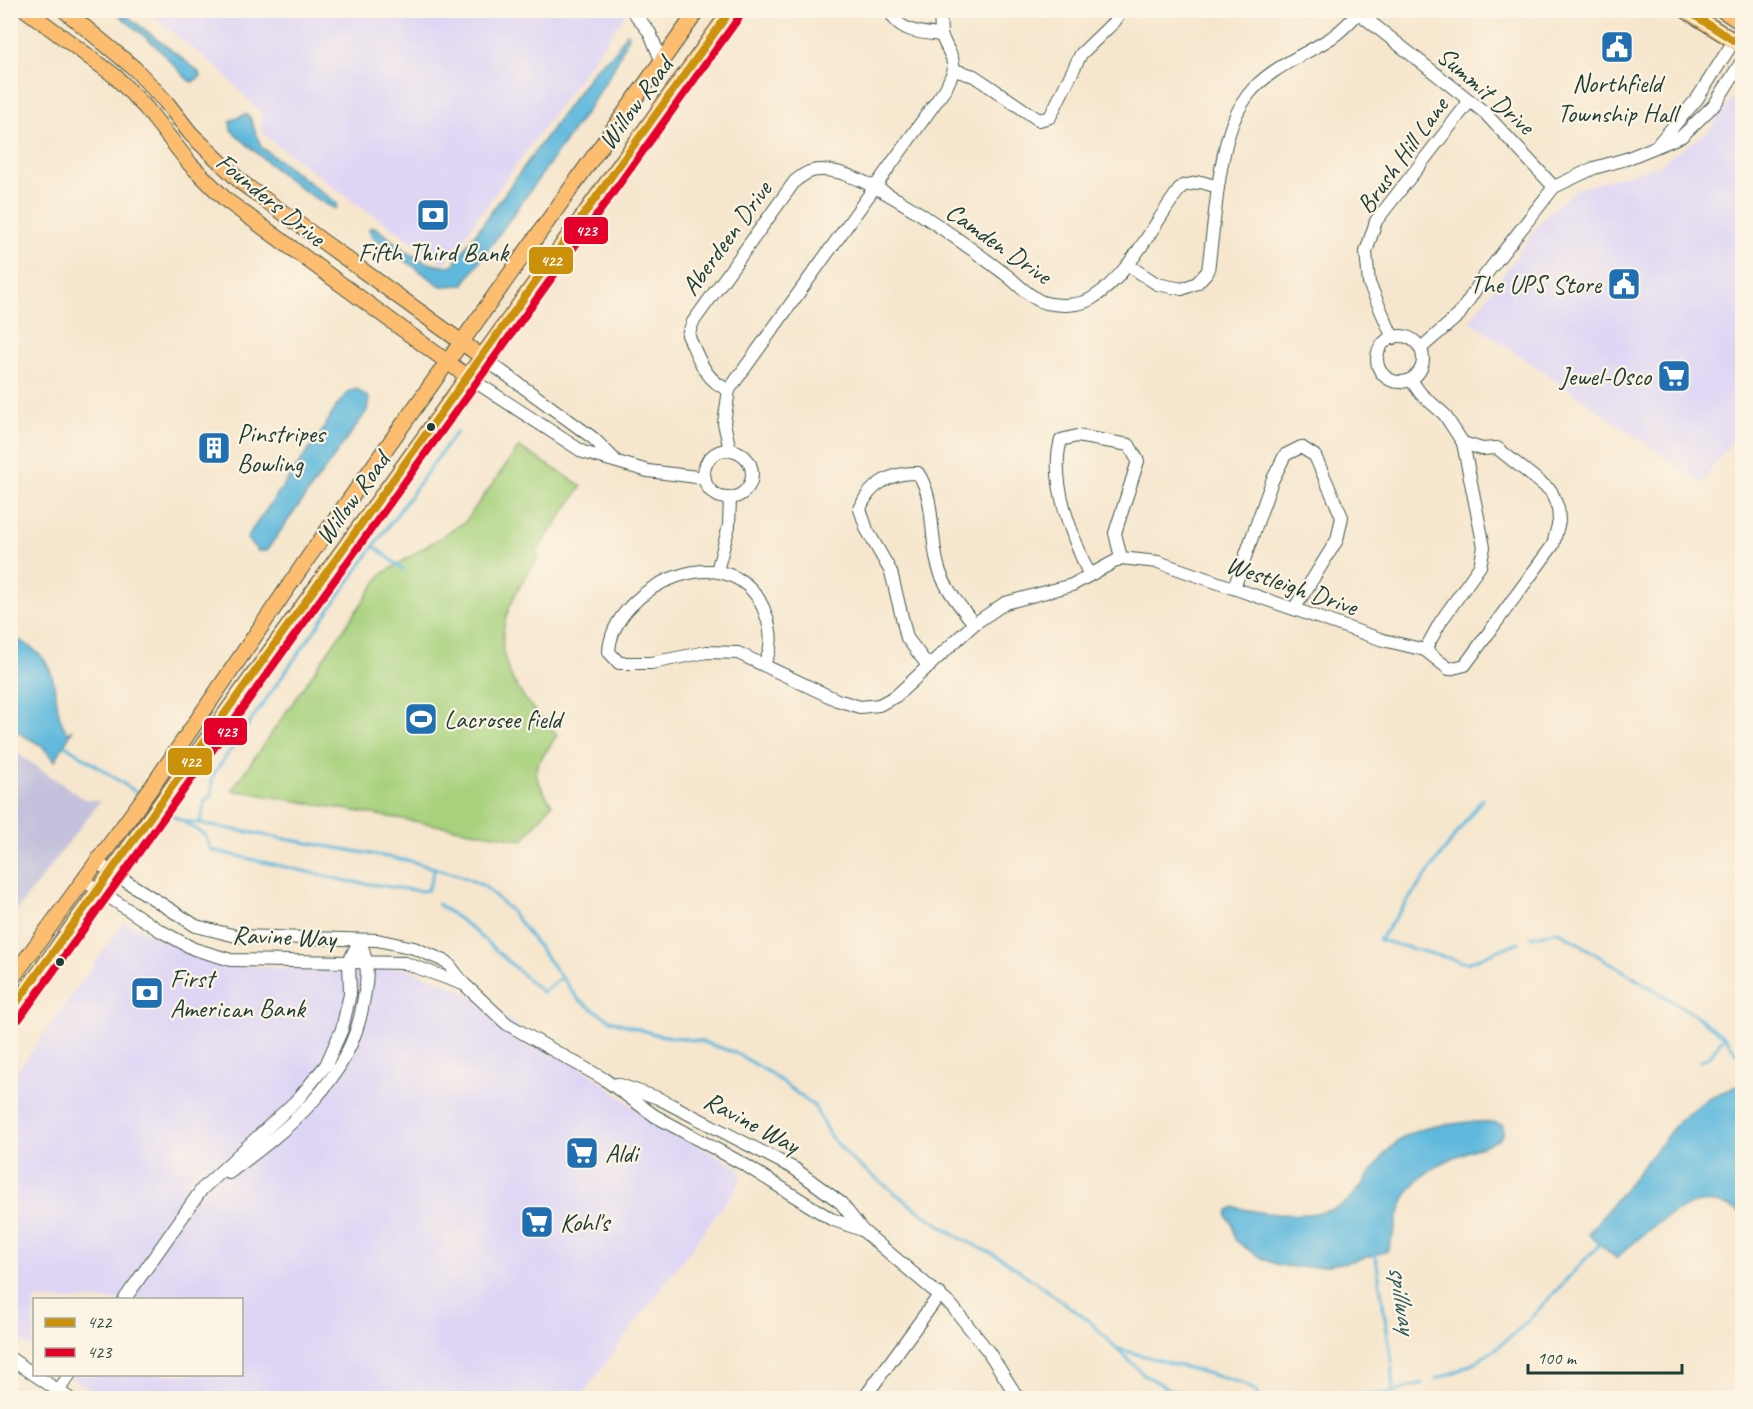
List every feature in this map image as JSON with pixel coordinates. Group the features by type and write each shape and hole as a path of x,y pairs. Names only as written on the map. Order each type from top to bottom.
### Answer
{"main road":[{"name":"Founders Drive","path":"26,10 115,76 146,108 190,164 226,200 468,377"},
{"name":"Founders Drive","path":"64,10 134,68 166,102 191,134 242,183 463,340 482,357"},
{"name":"Willow Road","path":"11,1012 731,10"},
{"path":"1685,10 1740,39"},
{"path":"1722,10 1743,23"},
{"name":"Willow Road","path":"10,981 151,788 447,362 698,11"}],"street":[{"path":"632,10 650,33 661,60"},
{"path":"657,10 698,11"},
{"path":"890,10 892,15 908,30 941,35"},
{"path":"730,450 724,423 729,390 946,88 954,70 952,58 941,35 940,10"},
{"path":"954,70 974,76 1039,120 1050,117 1081,54 1115,21 1121,10"},
{"path":"1128,265 1157,284 1182,289 1197,283 1208,271 1225,147 1234,120 1247,95 1269,74 1333,37 1357,12"},
{"name":"Summit Drive","path":"1357,12 1507,134 1554,187"},
{"path":"1656,146 1697,99 1740,39"},
{"path":"1420,348 1459,315 1483,278 1554,187 1594,168 1626,159 1682,136 1715,104 1743,61"},
{"name":"Brush Hill Lane","path":"1393,338 1369,283 1366,252 1376,221 1469,102"},
{"name":"Aberdeen Drive","path":"729,390 715,384 704,369 688,335 693,322 795,181 808,172 821,170 850,175 875,186"},
{"name":"Camden Drive","path":"875,186 985,259 1044,303 1069,305 1089,300 1106,288 1128,265 1182,186 1193,182 1218,187"},
{"path":"1393,338 1412,339 1420,348 1422,366 1411,380 1394,381 1381,371 1378,354 1383,344 1393,338"},
{"path":"482,357 593,438 614,459"},
{"path":"468,377 583,452 603,460 614,459 648,471 705,478"},
{"path":"1411,380 1421,394 1444,414 1463,443 1484,547 1480,566 1441,621 1425,650"},
{"path":"764,663 771,651 770,625 760,596 736,576 717,571 676,575 638,599 623,615 609,637 609,652 619,663 651,663 725,651 738,653 764,663 837,700 860,707 879,705 896,696 974,624 1005,603 1072,585 1089,573 1121,558 1115,533 1138,461 1129,445 1077,436 1061,440 1056,458 1065,512 1089,573"},
{"name":"Westleigh Drive","path":"1121,558 1158,562 1383,640 1425,650 1449,669 1465,665 1554,545 1559,527 1558,508 1551,491 1497,448 1482,449 1463,443"},
{"path":"1234,588 1272,481 1285,455 1301,447 1315,456 1342,517 1336,540 1294,609"},
{"path":"730,450 744,457 752,470 749,485 744,492 730,498 717,495 705,478 707,464 711,458 730,450"},
{"path":"928,667 907,638 891,572 867,530 860,509 866,493 887,478 908,472 918,473 927,486 939,569 955,600 974,624"},
{"path":"717,571 729,526 730,498"},
{"name":"Ravine Way","path":"96,862 196,926 236,936 360,940 414,948 447,962 464,984 507,1024 604,1079 654,1116 745,1165 831,1219 862,1230"},
{"name":"Ravine Way","path":"83,880 159,930 195,949 231,960 274,963 349,961 405,963 464,984"},
{"path":"125,1298 202,1189 298,1100 326,1065 345,1018 350,994 349,961 360,940"},
{"path":"202,1189 279,1136 338,1071 360,1024 368,962 360,940"},
{"name":"Ravine Way","path":"604,1079 658,1098 795,1169 841,1203 862,1230 940,1294 988,1351 1018,1398"},
{"path":"864,1398 940,1294"},
{"path":"12,1363 33,1376"},
{"path":"33,1376 64,1395 69,1376"}],"shaded area":[{"path":"145,11 628,11 445,263 355,203 262,133 261,113 217,67"},
{"path":"1742,87 1742,427 1702,483 1470,321 1545,216 1576,189 1658,166 1708,131"},
{"path":"11,749 84,799 100,801 11,918"},
{"path":"124,922 192,954 230,965 274,968 404,968 461,989 602,1082 651,1121 740,1168 741,1181 580,1398 102,1398 69,1376 243,1376 243,1298 33,1298 33,1349 11,1333 11,1080"}],"green space":[{"path":"519,447 582,486 536,552 538,558 520,585 509,609 503,631 503,651 509,671 520,691 557,735 536,767 538,781 552,804 523,840 232,790 382,574 465,522"}],"water":[{"path":"114,11 121,11 198,71 201,76 192,82 187,79 154,44"},
{"path":"626,33 629,35 612,72 463,285 441,286 372,237 369,228 375,227 421,260 442,266 453,265 595,69 616,51"},
{"path":"245,114 250,117 261,147 337,203 336,209 307,193 231,130 230,121"},
{"path":"357,389 369,398 367,411 266,551 258,551 247,539 249,534 321,433 336,407 348,392"},
{"path":"10,635 34,650 45,661 53,679 63,725 68,734 73,729 55,761 42,746 11,728"},
{"path":"1742,1084 1742,1214 1725,1205 1707,1202 1691,1205 1659,1222 1616,1258 1588,1234 1679,1121 1708,1098"},
{"path":"1469,1122 1493,1122 1503,1125 1503,1134 1498,1140 1443,1162 1419,1179 1403,1202 1387,1251 1337,1264 1298,1267 1278,1265 1258,1256 1235,1240 1232,1223 1227,1217 1228,1210 1235,1207 1279,1214 1312,1214 1328,1211 1341,1206 1351,1198 1390,1149 1406,1136 1429,1128"}],"waterway":[{"path":"374,546 457,431"},
{"path":"200,823 205,800 212,795 212,778 215,772 374,546 404,570"},
{"path":"62,743 139,794"},
{"path":"1482,799 1379,940 1467,963 1519,942"},
{"path":"162,809 180,820 410,861 461,876 484,886 511,911 579,1000 610,1020 658,1035 700,1041 736,1053 770,1073 814,1106 830,1136 852,1160 912,1206 956,1236 1003,1259 1088,1320 1142,1373 1169,1389 1197,1398"},
{"path":"184,822 205,835 211,850 347,881 420,891 428,890 435,868"},
{"path":"438,904 470,927 542,992 561,978"},
{"path":"1531,937 1558,931 1692,1013 1724,1036 1742,1060"},
{"name":"spillway","path":"1701,1061 1709,1057 1724,1037"},
{"path":"1436,1379 1463,1368 1486,1355 1507,1339 1527,1322 1601,1243"},
{"name":"spillway","path":"1375,1252 1392,1362"},
{"path":"1119,1349 1242,1383 1256,1391 1259,1398"},
{"path":"1392,1368 1393,1393"},
{"path":"1295,1398 1393,1393 1422,1383"}],"transit line":[{"name":"422","path":"10,1012 731,10"},
{"name":"422","path":"1686,10 1742,46"},
{"name":"423","path":"19,1019 740,16"}],"place":[{"name":"Northfield Township Hall","path":"1617,47"},
{"name":"Fifth Third Bank","path":"433,215"},
{"name":"The UPS Store","path":"1624,284"},
{"name":"Jewel-Osco","path":"1674,376"},
{"name":"Pinstripes Bowling","path":"214,448"},
{"name":"Lacrosee field","path":"421,719"},
{"name":"First American Bank","path":"147,993"},
{"name":"Aldi","path":"582,1153"},
{"name":"Kohl's","path":"537,1222"}]}
